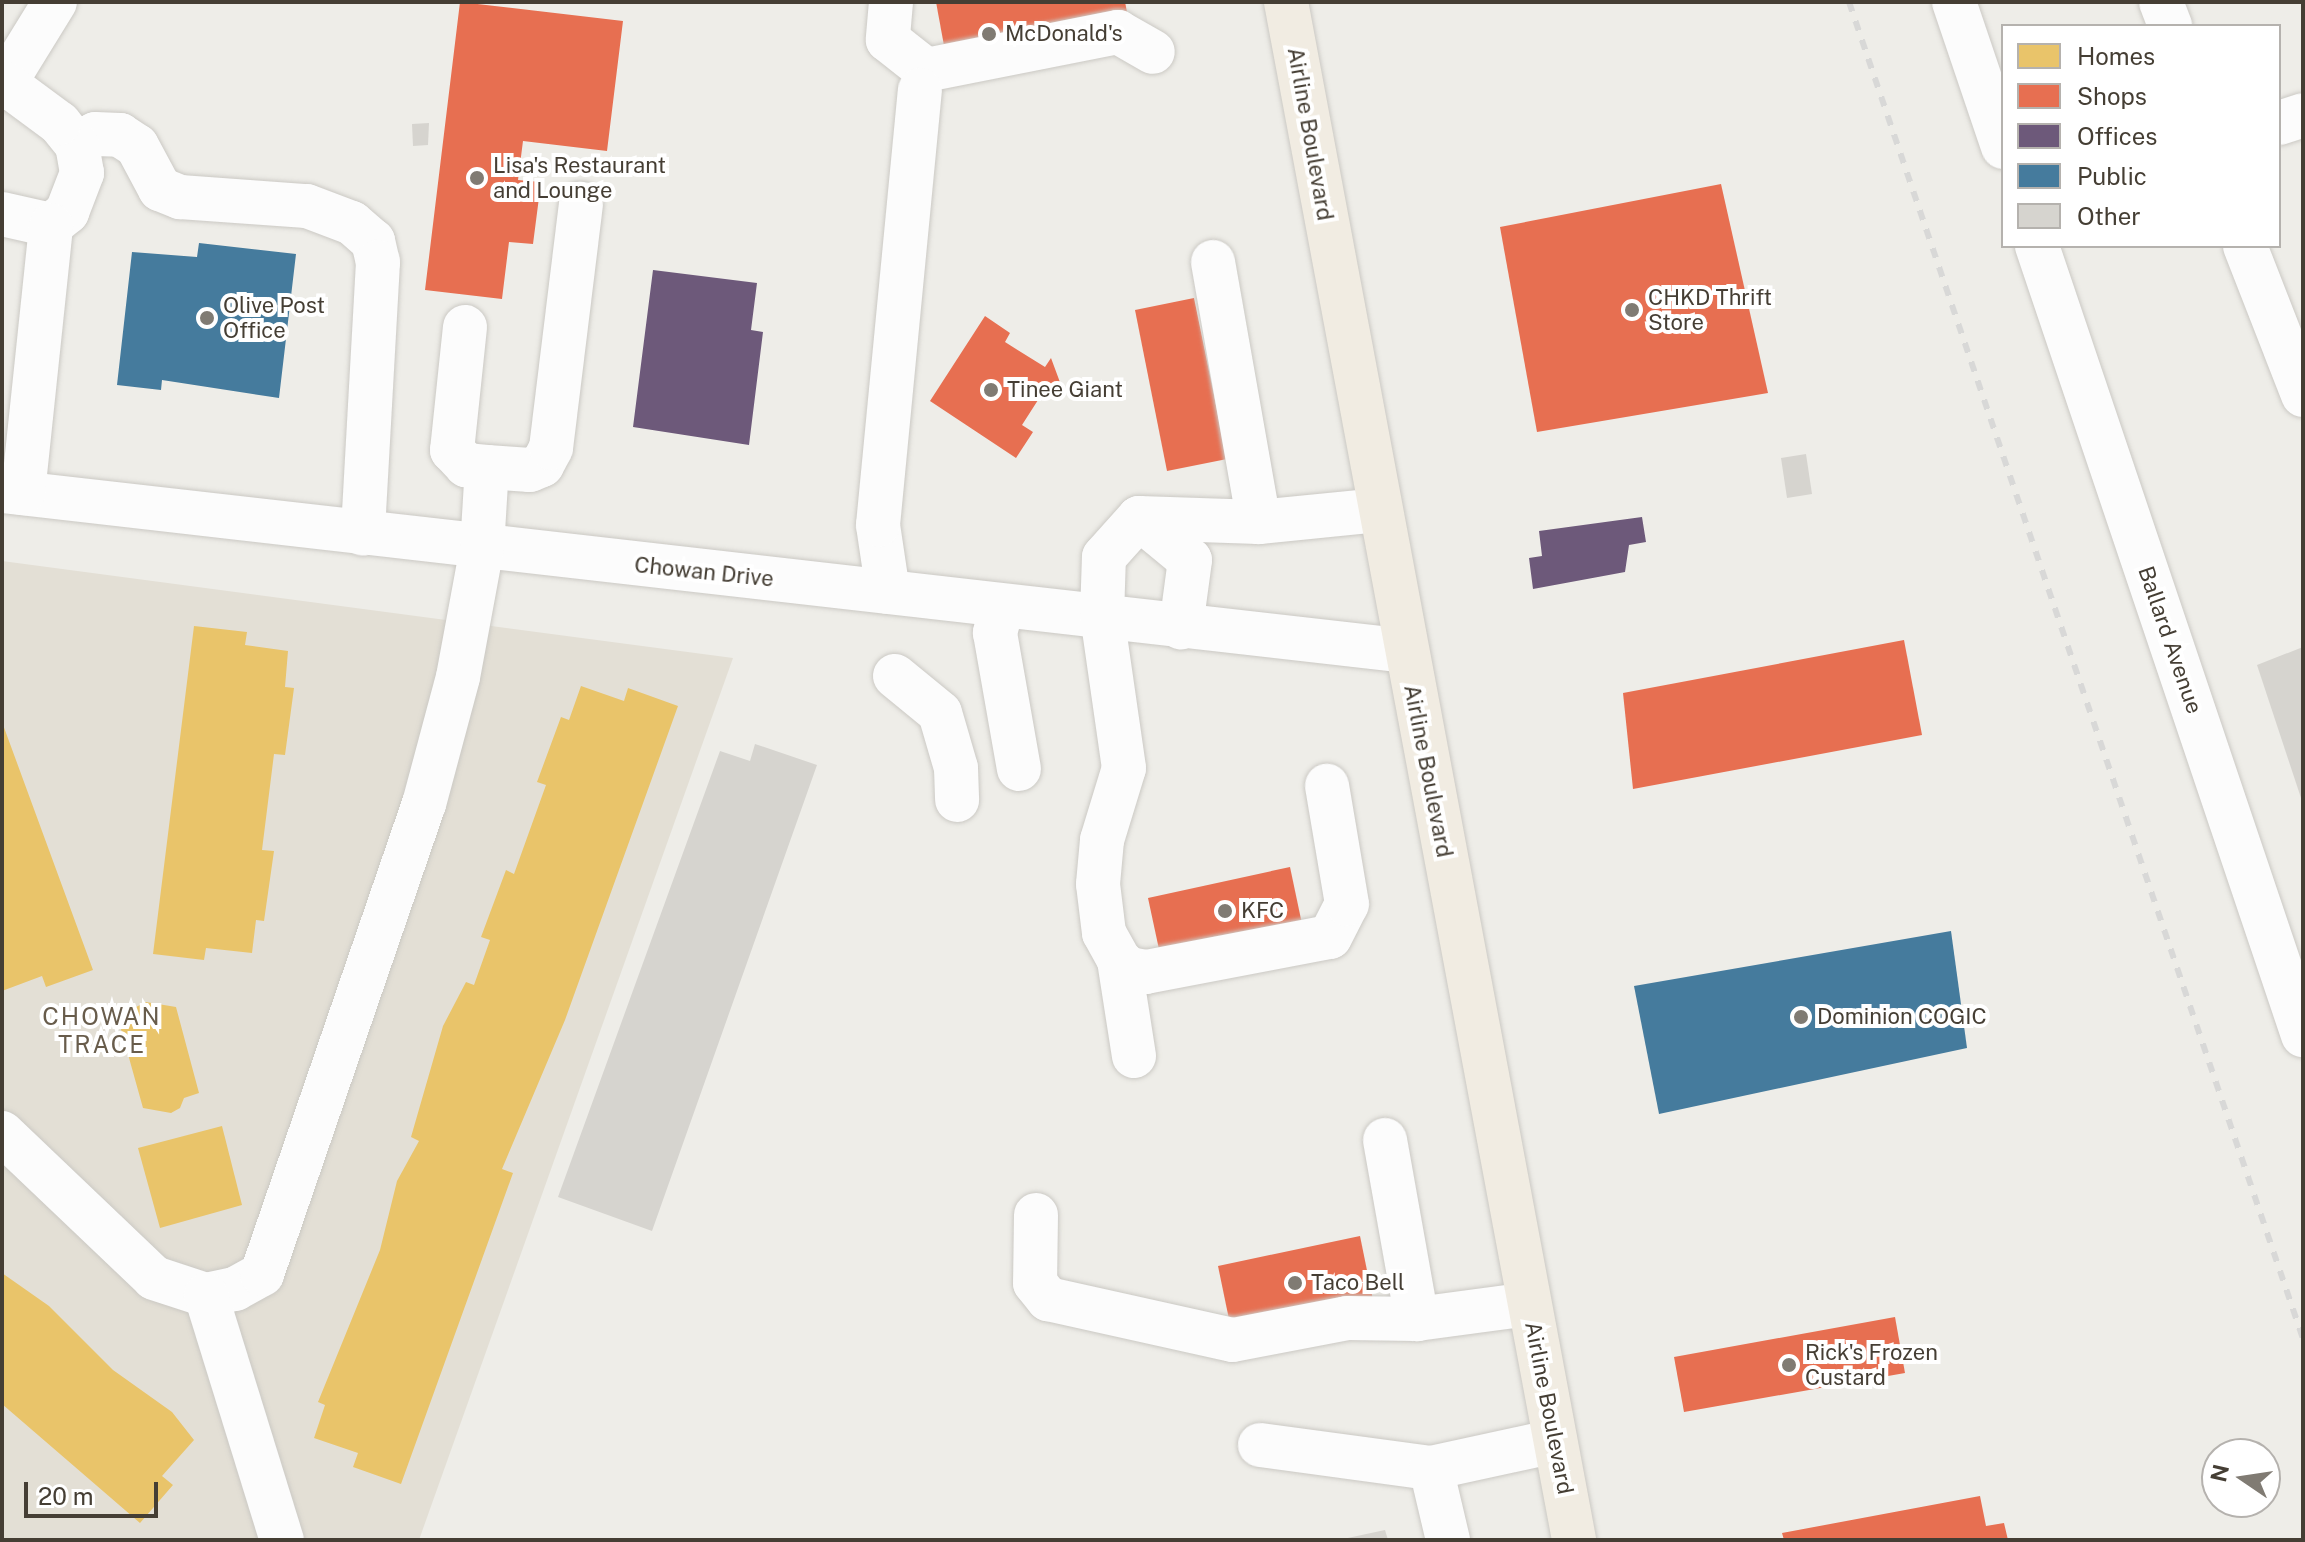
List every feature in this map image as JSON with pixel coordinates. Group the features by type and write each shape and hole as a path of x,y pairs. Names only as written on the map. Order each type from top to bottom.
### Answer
{"main road":[{"name":"Airline Boulevard","path":"1286,2 1574,1540"}],"street":[{"path":"13,492 51,225 67,212 82,173 77,145 59,123 4,86 55,2"},
{"path":"891,2 888,40 926,70 1118,32 1153,52"},
{"path":"1954,2 2001,141"},
{"path":"2161,2 2169,24"},
{"path":"888,592 878,525 920,90"},
{"path":"2281,122 2303,115"},
{"path":"77,145 95,134 120,135 137,146 160,189 180,197 307,206 352,223 373,241 378,262 363,534"},
{"path":"465,327 452,450 466,465 530,470 542,465 551,448 581,204"},
{"path":"2,214 51,225"},
{"name":"Ballard Avenue","path":"2038,248 2303,1035"},
{"path":"2246,248 2303,395"},
{"path":"1213,262 1259,522"},
{"path":"2,1133 154,1278 206,1295 235,1289 262,1274 424,804 458,677 482,548 487,467"},
{"name":"Chowan Drive","path":"13,492 482,548 1406,651"},
{"path":"1139,518 1259,522 1380,510"},
{"path":"1139,518 1104,557 1102,616 1124,768 1102,840 1098,884 1104,933 1119,960 1129,969 1146,972 1330,937 1347,904 1327,786"},
{"path":"1139,518 1190,560 1181,627"},
{"path":"1003,606 995,633 1019,769"},
{"path":"895,676 940,713 956,768 957,800"},
{"path":"1119,960 1134,1056"},
{"path":"1385,1140 1417,1319"},
{"path":"1036,1215 1035,1283 1048,1299 1072,1307 1233,1340 1347,1318 1417,1319 1529,1304"},
{"path":"206,1295 282,1540"},
{"path":"1260,1445 1431,1468 1555,1441"},
{"path":"1431,1468 1448,1540"}],"shaded area":[{"path":"2,561 733,658 419,1540 2,1540"}],"building: Homes":[{"path":"194,626 247,632 245,645 288,651 285,687 294,688 285,755 274,754 262,850 274,851 264,921 256,920 252,953 206,948 204,960 153,954"},
{"path":"581,686 624,701 628,688 678,706 565,1020 502,1169 513,1173 401,1484 353,1467 358,1453 314,1438 325,1405 318,1402 380,1250 397,1181 419,1141 411,1137 443,1026 466,982 474,985 490,940 481,937 506,870 514,874 546,785 537,782 561,717 569,720"},
{"path":"2,722 93,970 46,987 42,976 2,991"},
{"path":"146,1002 176,1007 199,1093 184,1098 180,1108 171,1113 143,1108 119,1022 133,1018 136,1007"},
{"path":"222,1126 242,1205 160,1228 138,1148"},
{"path":"2,1273 49,1306 113,1370 172,1412 194,1440 162,1476 173,1485 140,1523 2,1404"}],"building: Shops":[{"path":"460,2 623,21 607,151 523,141 518,180 541,182 533,244 509,242 502,299 425,290"},
{"name":"McDonald's","path":"936,2 1125,2 1128,17 945,51"},
{"name":"CHKD Thrift Store","path":"1721,184 1768,393 1537,432 1500,227"},
{"path":"1194,298 1227,459 1167,471 1135,310"},
{"name":"Tinee Giant","path":"985,316 1010,333 1005,342 1045,367 1051,358 1061,385 1056,393 1047,386 1022,425 1033,432 1016,458 930,401"},
{"path":"1904,640 1922,735 1633,789 1623,693"},
{"name":"KFC","path":"1290,867 1302,924 1160,954 1148,898"},
{"name":"Taco Bell","path":"1360,1236 1373,1300 1231,1329 1218,1266"},
{"name":"Rick's Frozen Custard","path":"1895,1317 1905,1373 1684,1412 1674,1357"},
{"path":"1980,1496 1986,1526 2004,1523 2008,1540 1784,1540 1782,1533"}],"building: Offices":[{"path":"653,270 757,283 751,330 763,332 749,445 633,427"},
{"path":"1642,517 1646,542 1629,545 1625,572 1533,589 1529,558 1542,556 1539,531"}],"building: Public":[{"name":"Olive Post Office","path":"199,243 296,254 279,398 162,380 161,390 117,385 132,252 197,257"},
{"name":"Dominion COGIC","path":"1951,931 1967,1048 1659,1114 1634,986"}],"building: Other":[{"path":"429,123 428,145 413,146 412,124"},
{"path":"1806,454 1812,494 1787,498 1781,458"},
{"path":"2303,647 2303,801 2302,801 2257,665"},
{"path":"755,744 817,765 652,1231 558,1197 720,751 750,761"},
{"path":"1385,1530 1388,1540 1343,1540 1343,1539"}],"railway":[{"path":"1849,2 2303,1339"}],"place":[{"name":"McDonald's","path":"989,34"},
{"name":"Lisa's Restaurant and Lounge","path":"477,178"},
{"name":"CHKD Thrift Store","path":"1632,310"},
{"name":"Olive Post Office","path":"207,318"},
{"name":"Tinee Giant","path":"991,390"},
{"name":"KFC","path":"1225,911"},
{"name":"Dominion COGIC","path":"1801,1017"},
{"name":"Taco Bell","path":"1295,1283"},
{"name":"Rick's Frozen Custard","path":"1789,1365"}],"district":[{"name":"CHOWAN TRACE","path":"102,1031"}]}
